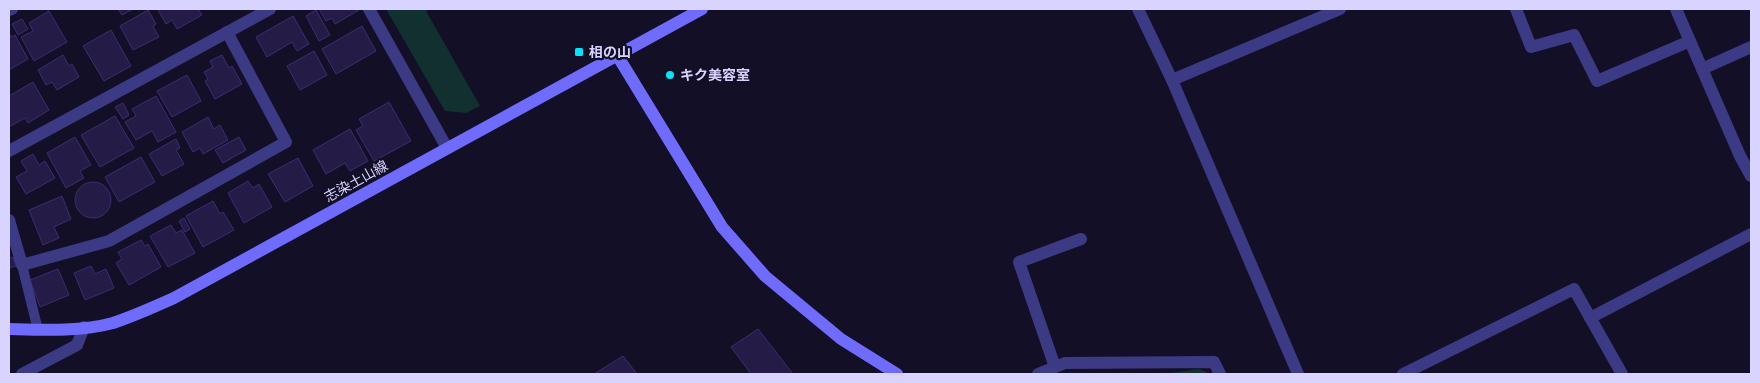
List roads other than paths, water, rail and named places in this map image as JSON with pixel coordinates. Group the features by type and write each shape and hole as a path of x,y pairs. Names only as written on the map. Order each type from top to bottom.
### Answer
{"main road":[{"name":"志染土山線","path":"9,329 38,330 112,323 141,313 174,298 702,9"},
{"path":"617,55 722,227 765,276 841,339 897,374"}],"street":[{"path":"9,151 270,9"},
{"path":"369,9 447,148"},
{"path":"1138,9 1172,80 1298,374"},
{"path":"1172,80 1340,9"},
{"path":"1516,9 1532,47 1574,35 1598,82 1690,42"},
{"path":"1676,9 1740,156 1751,176"},
{"path":"9,220 22,265 109,240 286,142 227,32"},
{"path":"1702,69 1751,47"},
{"path":"1590,318 1751,234"},
{"path":"1055,366 1019,262 1081,239"},
{"path":"1403,374 1574,289 1622,374"},
{"path":"22,374 77,345 84,327"},
{"path":"1038,374 1065,363 1214,362 1220,374"}],"lane":[{"path":"22,265 38,330"}],"place":[{"name":"相の山","path":"579,52"},
{"name":"キク美容室","path":"670,75"}]}
